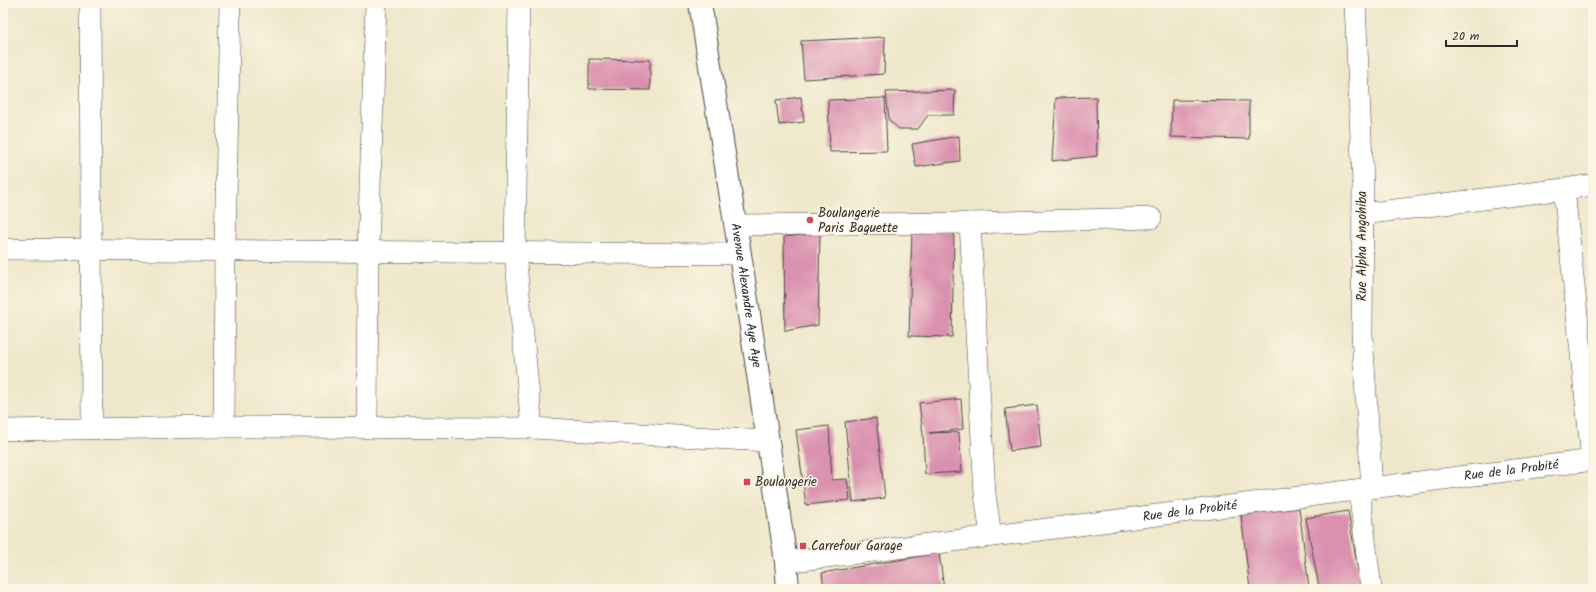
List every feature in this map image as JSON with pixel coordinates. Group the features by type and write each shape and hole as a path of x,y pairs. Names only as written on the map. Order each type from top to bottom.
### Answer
{"street":[{"path":"90,3 92,428"},
{"path":"224,427 225,249 230,3"},
{"path":"367,427 368,251 376,3"},
{"path":"519,3 515,253 532,428"},
{"name":"Avenue Alexandre Aye Aye","path":"700,3 740,254 786,562 788,589"},
{"name":"Rue Alpha Angohiba","path":"1355,3 1362,214 1362,334 1366,489 1371,589"},
{"path":"1362,214 1593,185"},
{"path":"1564,189 1593,460"},
{"path":"735,225 970,223 1151,218"},
{"path":"970,223 985,494 990,536"},
{"path":"3,248 740,254"},
{"path":"3,430 224,427 532,428 767,441"},
{"name":"Rue de la Probité","path":"786,562 1593,460"}],"building":[{"path":"885,37 884,74 804,79 801,41"},
{"path":"589,59 650,60 650,90 589,89"},
{"path":"955,90 954,115 928,115 918,129 899,129 889,120 886,92"},
{"path":"801,97 804,122 779,125 776,100"},
{"path":"1096,97 1097,156 1052,161 1056,98"},
{"path":"885,98 887,151 830,152 828,100"},
{"path":"1172,100 1249,101 1249,139 1171,137"},
{"path":"959,136 960,161 916,167 912,144"},
{"path":"912,230 954,231 952,337 909,336"},
{"path":"820,233 818,325 785,331 784,237"},
{"path":"961,399 963,429 929,433 959,432 962,472 925,474 923,434 919,403"},
{"path":"1037,405 1041,447 1010,451 1005,409"},
{"path":"876,418 885,498 853,502 845,422"},
{"path":"829,426 832,480 847,479 850,500 806,505 796,430"},
{"path":"1299,508 1309,588 1250,589 1241,515"},
{"path":"1348,511 1361,589 1346,589 1344,586 1319,587 1306,518"},
{"path":"939,553 944,589 824,589 822,573"}],"place":[{"name":"Boulangerie Paris Baguette","path":"810,220"},
{"name":"Boulangerie","path":"747,482"},
{"name":"Carrefour Garage","path":"803,546"}]}
